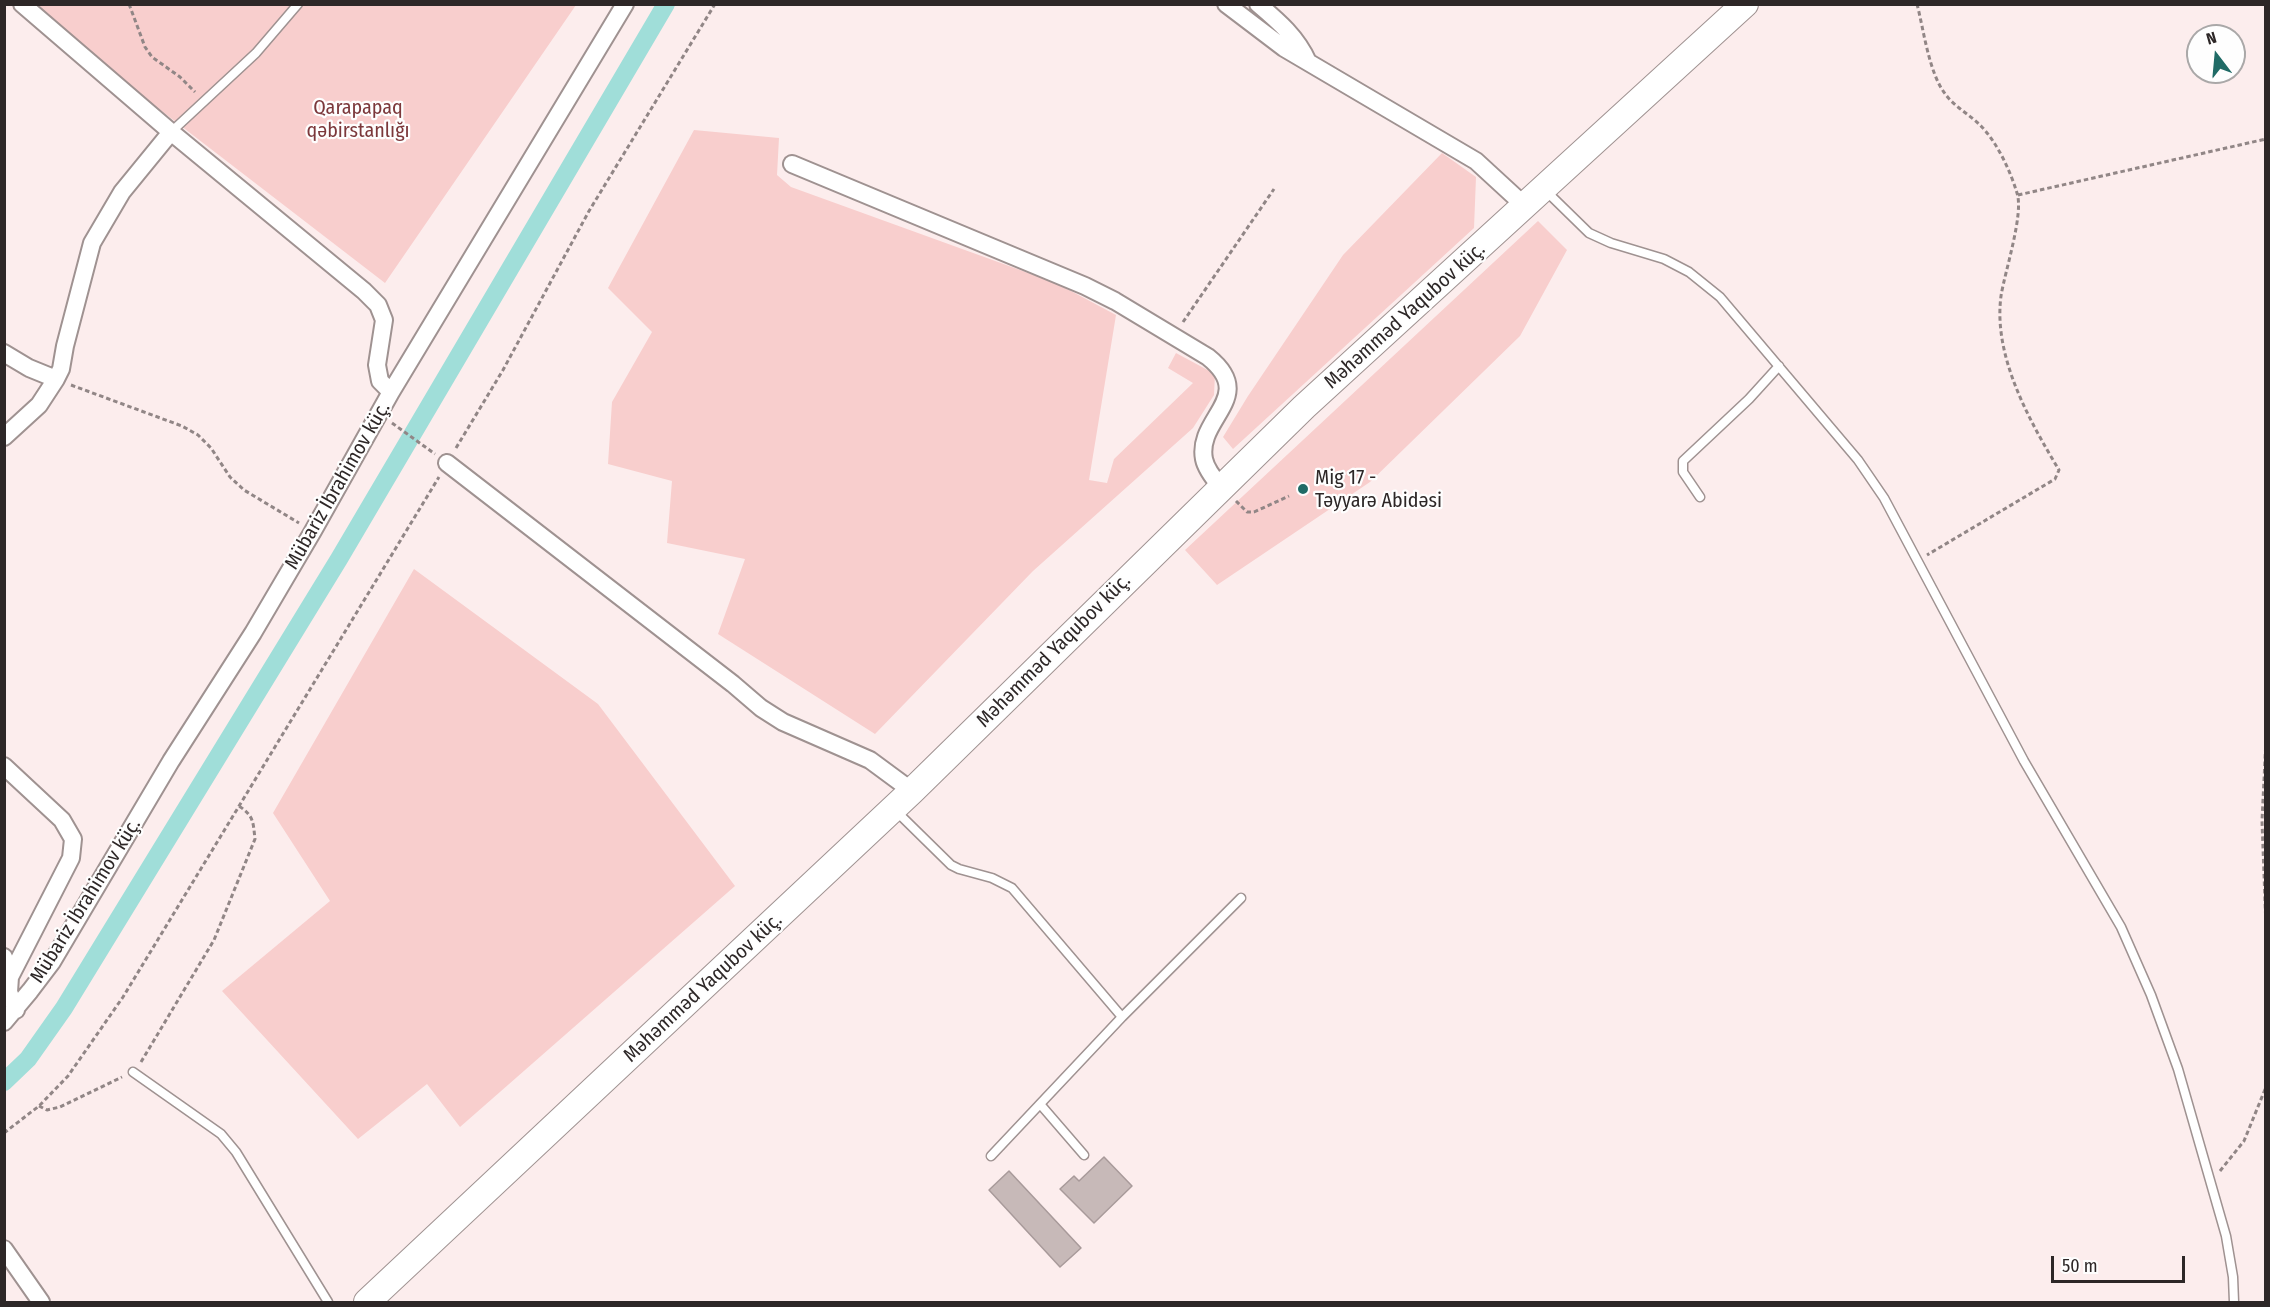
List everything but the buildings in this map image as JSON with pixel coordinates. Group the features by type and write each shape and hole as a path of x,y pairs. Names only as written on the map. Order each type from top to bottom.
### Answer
{"main road":[{"name":"Məhəmməd Yaqubov küç.","path":"367,1302 912,791 1304,407 1526,207 1745,4"}],"street":[{"name":"Mübariz İbrahimov küç.","path":"10,1016 52,962 171,762 253,633 314,531 391,392 380,381 377,365 384,320 378,305 22,4"},
{"path":"391,392 625,4"},
{"path":"1226,4 1266,36 1476,161 1526,207"},
{"path":"1258,4 1287,31 1303,51 1308,62"},
{"path":"4,436 39,405 56,379 61,369 92,243 122,192 171,132"},
{"path":"792,164 1085,286 1116,301 1209,357 1222,368 1228,379 1228,392 1204,443 1204,458 1211,475 1221,487"},
{"path":"4,353 29,368 56,379"},
{"path":"447,463 761,708 783,722 870,760 912,791"},
{"path":"4,766 62,820 73,839 71,858 10,977"},
{"path":"4,957 10,977 10,1016"},
{"path":"4,1249 41,1302"}],"lane":[{"path":"171,132 256,53 298,4"},
{"path":"1545,189 1590,233 1611,243 1664,259 1689,272 1720,297 1858,460 1884,498 2024,761 2121,927 2151,995 2178,1069 2226,1236 2233,1277 2234,1302"},
{"path":"1700,497 1683,472 1683,461 1749,399 1779,366"},
{"path":"893,809 951,865 992,878 1012,888 1122,1017"},
{"path":"991,1156 1122,1017 1241,898"},
{"path":"133,1072 221,1134 236,1152 328,1302"},
{"path":"1040,1104 1084,1155"}],"path":[{"path":"129,4 145,47 152,57 180,77 204,102"},
{"path":"4,1133 39,1106 68,1076 123,997 503,370 589,211 715,4"},
{"path":"1917,4 1937,80 1946,96 1981,126 1996,147 2018,195 2018,212 2001,298 2001,335 2015,383 2032,424 2059,470 2055,479 1917,561"},
{"path":"2018,195 2265,140"},
{"path":"1174,336 1274,189"},
{"path":"56,379 182,426 198,435 211,448 230,477 244,490 314,531"},
{"path":"378,414 447,463"},
{"path":"1221,487 1247,512 1254,512 1289,496"},
{"path":"2265,739 2262,821 2265,927"},
{"path":"39,1106 47,1110 60,1107 133,1072 145,1058 214,940 255,839 249,813 239,806"},
{"path":"2210,1182 2244,1141 2265,1087"}],"green space":[{"name":"Qarapapaq qəbirstanlığı","path":"37,5 576,5 385,283 133,89"},
{"path":"694,130 779,138 777,175 791,187 1056,283 1116,315 1089,480 1107,483 1114,459 1193,383 1168,368 1176,353 1215,374 1214,395 1193,428 1033,571 875,734 718,634 745,559 667,543 672,481 608,464 612,402 652,332 608,288"},
{"path":"1442,153 1476,177 1474,228 1233,449 1223,437 1343,255"},
{"path":"1538,221 1567,250 1520,336 1370,482 1217,585 1185,550"},
{"path":"414,569 598,704 735,886 460,1127 427,1084 358,1139 222,991 330,901 273,813"}],"waterway":[{"path":"4,1082 28,1059 64,1008 339,559 666,4"}],"place":[{"name":"Mig 17 - Təyyarə Abidəsi","path":"1303,489"}]}
